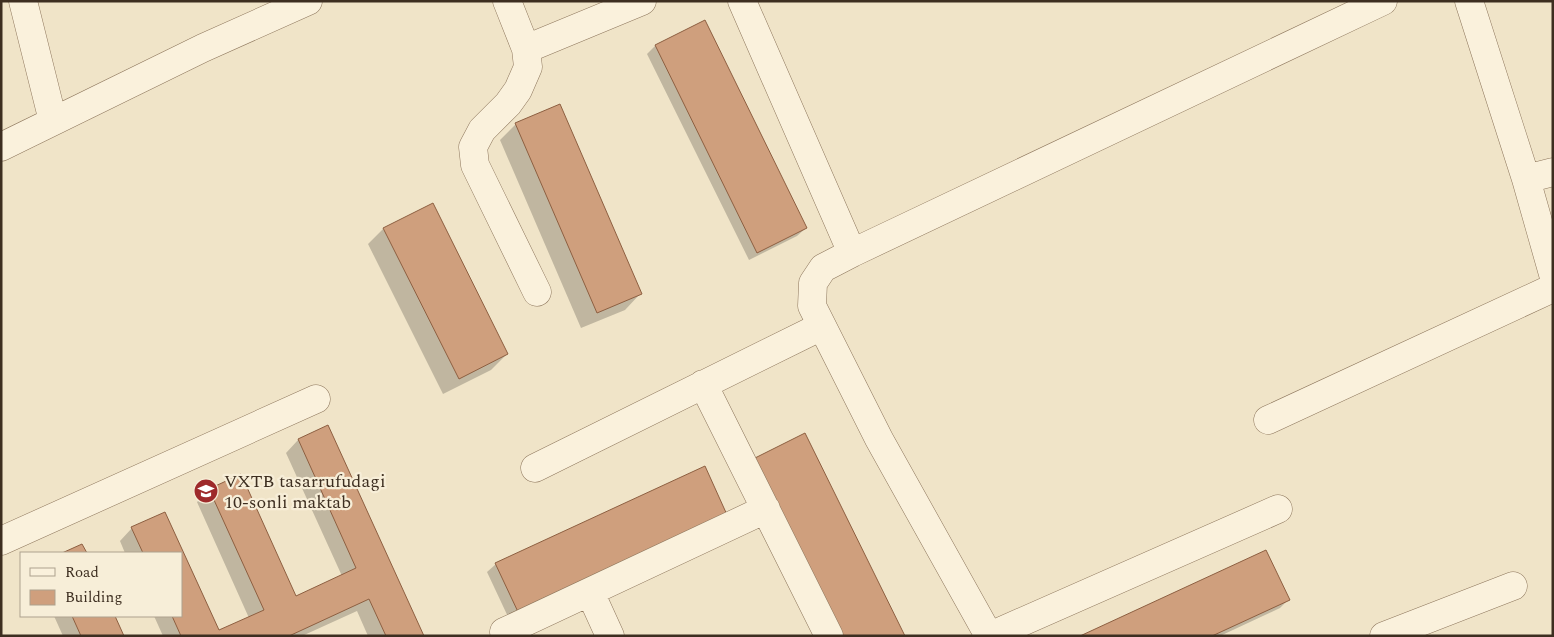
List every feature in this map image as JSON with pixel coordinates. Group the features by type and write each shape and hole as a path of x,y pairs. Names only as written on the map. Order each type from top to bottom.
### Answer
{"street":[{"path":"23,1 53,121"},
{"path":"1,147 203,48 308,1"},
{"path":"507,1 526,48 528,66 518,90 508,104 482,130 473,146 475,165 538,292"},
{"path":"526,48 642,1"},
{"path":"742,1 852,253"},
{"path":"1278,509 990,636 879,439 822,326 812,306 813,283 824,268 852,253 1383,1"},
{"path":"1470,1 1526,179 1553,274"},
{"path":"1526,179 1553,172"},
{"path":"1268,420 1553,288"},
{"path":"535,468 822,326"},
{"path":"704,384 829,636"},
{"path":"1,541 316,399"},
{"path":"504,632 766,509"},
{"path":"1384,636 1513,586"},
{"path":"590,592 610,636"}],"building":[{"path":"705,20 807,228 757,253 655,45"},
{"path":"560,104 642,294 597,313 515,123"},
{"path":"433,203 508,354 459,379 383,228"},
{"path":"328,425 424,636 386,636 369,599 289,636 181,636 172,617 182,617 182,552 143,552 131,527 165,512 219,630 264,610 209,489 241,474 296,596 356,568 298,439"},
{"path":"805,433 905,636 843,636 755,458"},
{"path":"705,466 728,517 519,614 495,563"},
{"path":"82,544 86,552 64,552"},
{"path":"1266,550 1290,600 1212,636 1080,636"},
{"path":"72,617 115,617 124,636 81,636"}],"place":[{"name":"VXTB tasarrufudagi 10-sonli maktab","path":"206,491"}]}
